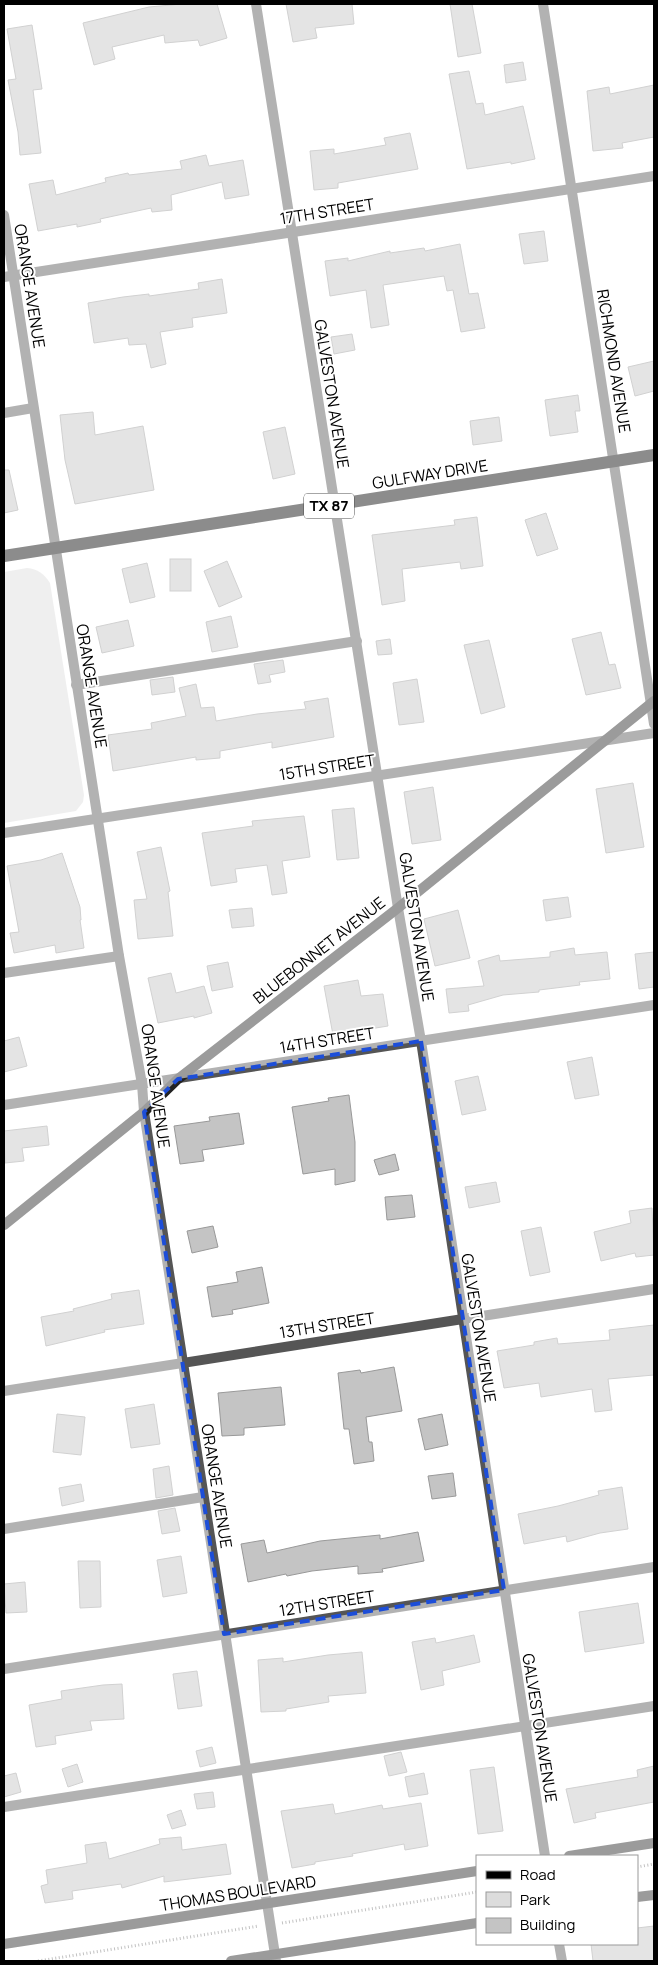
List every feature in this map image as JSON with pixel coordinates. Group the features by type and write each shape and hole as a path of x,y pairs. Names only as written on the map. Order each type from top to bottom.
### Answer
{"main road":[{"name":"GULFWAY DRIVE","path":"4,556 654,455"},
{"name":"BLUEBONNET AVENUE","path":"4,1225 144,1112 178,1079 398,908 653,702"},
{"path":"576,1855 654,1843"},
{"name":"THOMAS BOULEVARD","path":"4,1944 476,1871"},
{"path":"638,1898 654,1895"},
{"path":"231,1961 275,1958 476,1923"}],"street":[{"name":"GALVESTON AVENUE","path":"256,4 420,1041 545,1855"},
{"name":"RICHMOND AVENUE","path":"543,4 653,702 654,724"},
{"name":"17TH STREET","path":"8,277 654,176"},
{"name":"ORANGE AVENUE","path":"4,215 8,277 33,408 119,956 142,1084 144,1112 275,1958"},
{"path":"4,413 33,408"},
{"path":"76,685 357,641"},
{"name":"15TH STREET","path":"4,833 654,732"},
{"path":"4,973 119,956"},
{"name":"14TH STREET","path":"4,1105 654,1005"},
{"name":"13TH STREET","path":"4,1391 654,1289"},
{"path":"4,1529 203,1497"},
{"name":"12TH STREET","path":"4,1669 654,1567"},
{"path":"4,1807 654,1706"},
{"path":"559,1945 562,1961"}],"path":[{"path":"638,1867 654,1864"}],"highlighted area":[{"path":"421,1041 504,1590 224,1634 144,1112 178,1079"}],"green space":[{"path":"27,568 40,572 50,583 84,795 83,802 76,811 4,823 4,572"}],"building":[{"path":"182,4 217,4 227,38 200,46 198,40 165,43 164,35 112,47 115,59 94,65 83,23 149,7"},
{"path":"286,4 352,4 354,24 315,28 317,38 293,42"},
{"path":"450,4 472,4 481,53 458,57"},
{"path":"32,25 42,89 33,90 41,153 20,155 18,132 8,80 16,79 7,29"},
{"path":"523,62 526,80 506,83 504,65"},
{"path":"469,71 476,104 483,103 485,115 523,106 535,159 467,169 449,74"},
{"path":"654,85 654,137 622,143 623,148 593,151 587,91 609,87 610,94"},
{"path":"410,133 418,169 338,183 338,188 314,190 310,151 334,149 334,154 386,145 384,138"},
{"path":"206,155 209,166 243,160 249,195 225,199 222,182 171,195 172,210 152,212 151,208 100,219 101,222 77,227 77,224 38,231 29,184 53,180 56,195 106,182 105,178 128,173 129,175 182,169 180,161"},
{"path":"544,231 548,261 524,264 519,234"},
{"path":"460,244 469,294 478,293 485,328 461,332 453,290 447,291 444,276 383,285 389,325 371,328 366,290 330,296 325,261 348,258 348,261 390,251 390,253 424,248 425,251"},
{"path":"222,279 227,313 192,318 193,327 160,332 166,364 151,368 146,344 129,345 128,338 94,343 88,303 123,297 149,294 149,296 199,289 198,283"},
{"path":"352,334 355,350 334,354 331,337"},
{"path":"654,361 654,391 635,396 628,367"},
{"path":"578,395 580,411 575,411 578,432 550,436 545,400"},
{"path":"93,412 95,435 143,426 154,490 75,504 65,460 60,415"},
{"path":"499,417 502,441 473,445 470,421"},
{"path":"285,427 295,474 273,479 263,432"},
{"path":"4,470 9,470 18,510 4,513"},
{"path":"546,513 558,549 537,556 525,520"},
{"path":"477,517 483,566 461,569 460,562 402,569 405,601 382,605 372,535 455,525 454,520"},
{"path":"170,559 191,559 191,591 170,591"},
{"path":"227,561 242,597 219,607 204,571"},
{"path":"147,563 155,597 130,603 122,569"},
{"path":"231,616 238,647 212,652 206,622"},
{"path":"128,620 134,646 102,653 96,627"},
{"path":"601,632 609,665 615,664 621,688 586,695 572,639"},
{"path":"390,639 392,654 378,655 376,641"},
{"path":"489,640 505,707 481,714 464,645"},
{"path":"283,660 285,672 269,675 271,682 258,684 254,664"},
{"path":"173,677 175,692 152,695 150,680"},
{"path":"417,679 424,722 399,725 393,683"},
{"path":"196,684 201,708 214,707 216,721 257,714 306,709 304,702 328,698 334,737 272,748 272,742 220,751 220,758 196,760 196,757 113,771 108,735 152,729 151,723 186,716 179,688"},
{"path":"633,783 644,847 606,853 596,789"},
{"path":"433,787 441,840 412,844 404,792"},
{"path":"354,808 359,858 337,860 332,810"},
{"path":"304,816 310,857 282,861 287,893 272,895 267,865 235,869 237,882 211,886 202,833 253,826 252,821"},
{"path":"161,847 170,891 168,892 173,936 138,939 134,900 147,899 137,852"},
{"path":"62,853 80,907 84,948 56,953 55,945 14,953 10,933 19,932 7,866 41,860"},
{"path":"568,897 571,917 546,921 543,900"},
{"path":"252,908 254,926 232,928 229,910"},
{"path":"458,910 470,958 435,966 424,919"},
{"path":"574,948 575,955 607,952 610,979 579,982 580,985 539,990 539,992 503,995 468,1005 469,1011 449,1013 446,989 484,986 478,961 499,955 500,961 550,957 550,952"},
{"path":"654,952 654,987 639,989 635,954"},
{"path":"228,962 233,987 212,991 207,966"},
{"path":"171,973 176,993 204,986 212,1013 194,1018 194,1016 158,1023 148,978"},
{"path":"358,980 361,996 383,994 388,1026 333,1035 324,986"},
{"path":"19,1037 27,1066 4,1072 4,1041"},
{"path":"592,1057 599,1095 575,1099 567,1062"},
{"path":"478,1076 486,1110 462,1115 455,1081"},
{"path":"349,1095 355,1142 355,1181 335,1185 335,1169 303,1174 292,1107 329,1101 328,1098"},
{"path":"239,1113 244,1144 202,1150 204,1161 180,1164 174,1126 210,1121 209,1117"},
{"path":"47,1126 49,1145 22,1148 24,1161 5,1163 4,1131"},
{"path":"395,1154 399,1170 379,1175 374,1160"},
{"path":"496,1182 500,1202 469,1208 465,1187"},
{"path":"412,1195 415,1217 387,1220 385,1197"},
{"path":"652,1208 654,1255 636,1257 635,1253 601,1261 594,1232 631,1223 629,1211"},
{"path":"213,1226 218,1247 192,1253 187,1231"},
{"path":"541,1227 550,1272 530,1276 521,1231"},
{"path":"262,1267 269,1303 232,1310 233,1314 212,1317 207,1287 238,1282 236,1272"},
{"path":"139,1290 144,1324 104,1330 105,1332 46,1346 41,1317 74,1311 73,1309 112,1299 111,1294"},
{"path":"654,1325 654,1375 608,1379 612,1410 595,1412 592,1389 541,1397 539,1383 504,1388 497,1351 534,1345 534,1342 557,1338 558,1344 610,1340 609,1330"},
{"path":"394,1367 402,1411 366,1417 369,1442 372,1442 374,1461 354,1464 349,1429 344,1429 338,1373 360,1370 361,1373"},
{"path":"281,1387 285,1425 244,1428 244,1435 222,1436 218,1393"},
{"path":"154,1404 160,1444 131,1448 125,1409"},
{"path":"57,1414 85,1417 81,1455 53,1452"},
{"path":"442,1414 448,1445 425,1450 418,1419"},
{"path":"169,1466 173,1495 156,1498 153,1469"},
{"path":"453,1473 456,1496 432,1499 428,1476"},
{"path":"81,1484 84,1501 62,1506 59,1488"},
{"path":"622,1487 628,1529 600,1533 567,1542 566,1536 524,1544 518,1514 558,1506 599,1495 598,1491"},
{"path":"175,1508 180,1531 162,1534 158,1511"},
{"path":"418,1532 424,1561 382,1569 383,1572 358,1574 358,1566 287,1576 286,1574 248,1582 241,1544 264,1540 267,1553 320,1541 380,1535 380,1539"},
{"path":"181,1556 187,1593 163,1597 157,1560"},
{"path":"78,1561 100,1561 101,1607 80,1608"},
{"path":"25,1582 27,1612 6,1613 4,1584"},
{"path":"638,1603 644,1643 585,1652 579,1612"},
{"path":"474,1635 480,1662 442,1671 444,1685 421,1690 412,1642 435,1638 436,1643"},
{"path":"362,1652 366,1693 328,1696 329,1702 286,1709 286,1711 261,1712 258,1660 283,1658 283,1662"},
{"path":"197,1671 202,1706 178,1709 173,1674"},
{"path":"122,1684 124,1719 90,1721 92,1730 55,1736 56,1744 36,1747 29,1705 62,1699 61,1691"},
{"path":"212,1747 216,1763 200,1767 196,1751"},
{"path":"401,1752 407,1772 389,1776 384,1756"},
{"path":"77,1764 83,1782 68,1787 62,1769"},
{"path":"654,1766 654,1802 595,1813 596,1818 574,1823 566,1789 638,1777 637,1770"},
{"path":"494,1767 503,1831 478,1834 470,1770"},
{"path":"16,1773 21,1792 4,1797 4,1776"},
{"path":"424,1773 428,1794 409,1797 405,1777"},
{"path":"213,1792 215,1807 197,1809 194,1794"},
{"path":"421,1803 428,1846 405,1850 404,1844 292,1868 281,1811 333,1804 335,1814 382,1805 383,1809"},
{"path":"181,1810 186,1825 172,1829 167,1815"},
{"path":"181,1837 182,1850 226,1844 231,1874 164,1882 164,1876 122,1888 121,1884 72,1891 73,1899 45,1903 41,1886 48,1884 46,1870 87,1863 85,1845 106,1842 109,1859 160,1844 159,1839"},
{"path":"654,1926 654,1961 593,1961 591,1945 638,1945 638,1928"}]}
